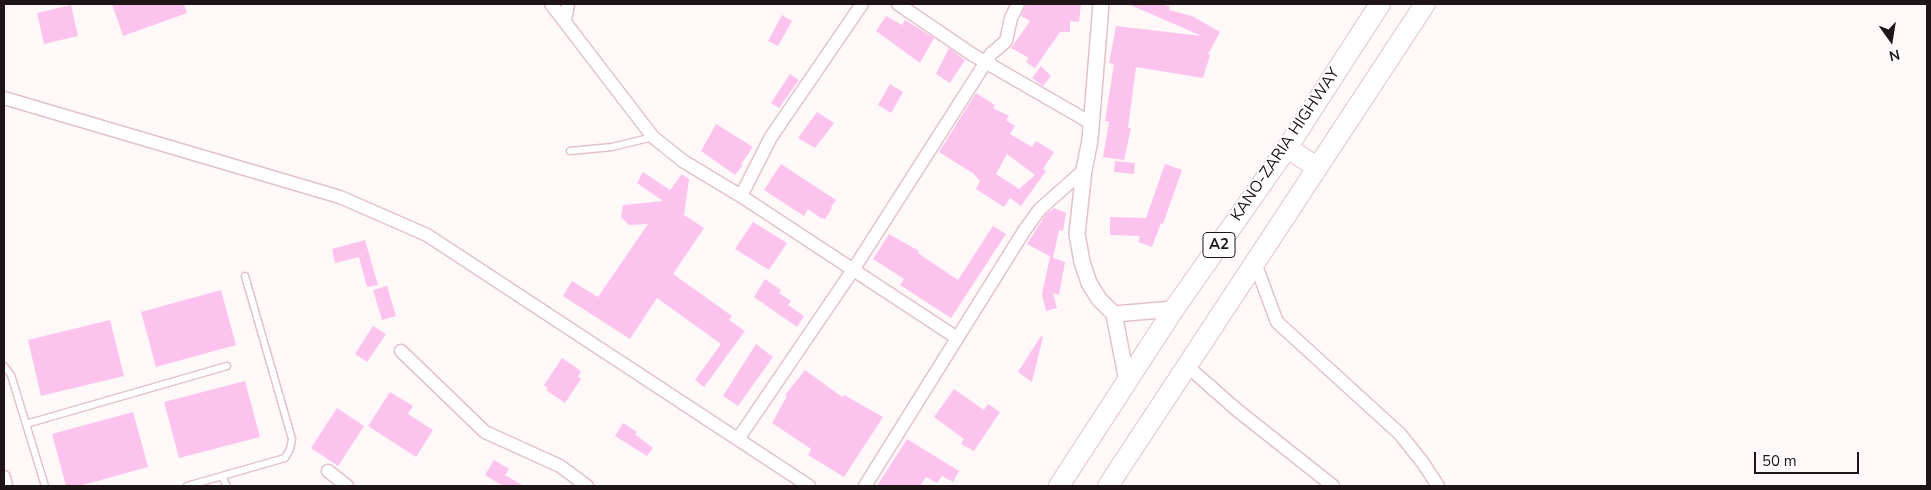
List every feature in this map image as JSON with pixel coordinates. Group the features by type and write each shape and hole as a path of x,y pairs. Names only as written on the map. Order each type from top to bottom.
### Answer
{"highway":[{"name":"KANO-ZARIA HIGHWAY","path":"1059,486 1174,310 1287,148 1380,4"},
{"name":"A2","path":"1108,486 1425,4"},
{"path":"1287,148 1317,168"}],"street":[{"path":"551,4 652,137 683,161 741,196 957,338"},
{"path":"565,20 568,4"},
{"path":"741,196 771,137 862,4"},
{"path":"898,4 986,62 1091,123"},
{"path":"738,439 853,270 991,54 1006,41 1011,18 1018,4"},
{"path":"1101,4 1091,123 1077,234 1082,262 1089,283 1099,298 1114,314 1127,381"},
{"path":"4,98 340,197 427,235 809,486"},
{"path":"865,486 1024,231 1040,209 1084,170"},
{"path":"1255,263 1277,322 1400,434 1438,486"},
{"path":"1114,314 1174,310"},
{"path":"401,351 485,432 560,466 587,486"},
{"path":"1187,366 1237,410 1333,486"},
{"path":"328,471 347,486"},
{"path":"4,477 6,486"}],"lane":[{"path":"570,151 612,147 652,137"},
{"path":"187,486 285,458 290,449 292,439 245,276"},
{"path":"4,366 11,375 45,486"},
{"path":"26,424 227,366"},
{"path":"222,477 227,486"}],"building":[{"path":"112,4 184,4 187,13 123,36"},
{"path":"1026,4 1081,4 1079,22 1070,21 1070,32 1060,32 1035,68 1026,62 1029,58 1011,48 1030,21 1021,16"},
{"path":"1128,4 1164,4 1170,7 1169,10 1192,16 1220,32 1208,54 1210,55 1203,78 1136,67 1128,128 1131,128 1124,160 1103,157 1109,122 1105,121 1114,64 1109,63 1116,26 1202,36"},
{"path":"71,5 78,36 44,44 37,13"},
{"path":"782,15 792,21 778,46 768,41"},
{"path":"886,16 902,25 905,20 934,38 920,63 876,31"},
{"path":"949,48 965,60 950,83 936,74"},
{"path":"1041,66 1051,76 1043,86 1032,78"},
{"path":"790,74 799,80 779,108 771,103"},
{"path":"890,84 903,92 891,113 878,105"},
{"path":"976,93 995,105 993,108 1009,116 1006,120 1015,126 1010,134 1032,147 1036,141 1054,152 1043,169 1046,171 1021,206 1010,198 1004,207 976,189 980,181 974,174 939,152","holes":["1007,154 1035,175 1019,189 996,174"]},
{"path":"817,112 834,123 815,148 798,138"},
{"path":"716,124 753,147 735,175 701,151"},
{"path":"1115,161 1135,163 1134,174 1114,172"},
{"path":"781,164 836,200 825,219 822,219 808,209 804,216 764,190"},
{"path":"1165,164 1182,170 1163,224 1161,223 1152,247 1138,242 1140,236 1110,235 1110,217 1146,218"},
{"path":"643,172 670,190 682,174 689,179 684,215 704,228 673,274 732,316 729,320 745,331 704,387 695,380 721,344 657,298 630,339 563,296 572,281 598,297 648,224 629,225 621,217 623,205 663,201 637,183"},
{"path":"1054,208 1066,213 1063,231 1059,230 1053,258 1065,262 1059,295 1053,293 1057,308 1046,311 1042,294 1051,257 1027,244 1046,214"},
{"path":"753,222 787,243 769,270 735,249"},
{"path":"993,226 1006,234 951,318 900,285 904,279 873,259 889,234 919,251 918,253 958,280"},
{"path":"365,240 378,285 367,287 359,257 335,263 332,249"},
{"path":"765,279 781,290 779,293 791,301 788,305 804,316 797,327 754,297"},
{"path":"387,286 396,316 382,320 373,290"},
{"path":"221,290 236,345 156,367 141,312"},
{"path":"110,320 124,376 41,396 28,340"},
{"path":"373,326 386,334 367,362 355,354"},
{"path":"1041,336 1043,337 1032,382 1018,372"},
{"path":"756,344 773,357 738,406 723,396"},
{"path":"562,358 581,372 578,376 581,379 565,403 546,390 548,388 544,385"},
{"path":"805,370 842,397 844,395 883,417 844,477 808,455 811,449 772,423 787,396 785,395"},
{"path":"245,381 260,437 179,458 164,402"},
{"path":"954,389 984,410 988,404 1000,412 974,451 961,444 964,439 934,417"},
{"path":"390,392 413,406 408,414 433,430 416,457 368,426"},
{"path":"337,408 364,426 338,466 311,448"},
{"path":"133,412 148,467 79,486 66,486 52,434"},
{"path":"623,423 637,432 635,434 653,448 647,456 615,436"},
{"path":"907,439 959,471 953,482 942,476 937,483 926,477 920,486 877,486"},
{"path":"494,460 509,469 505,475 524,486 503,486 485,475"}]}
